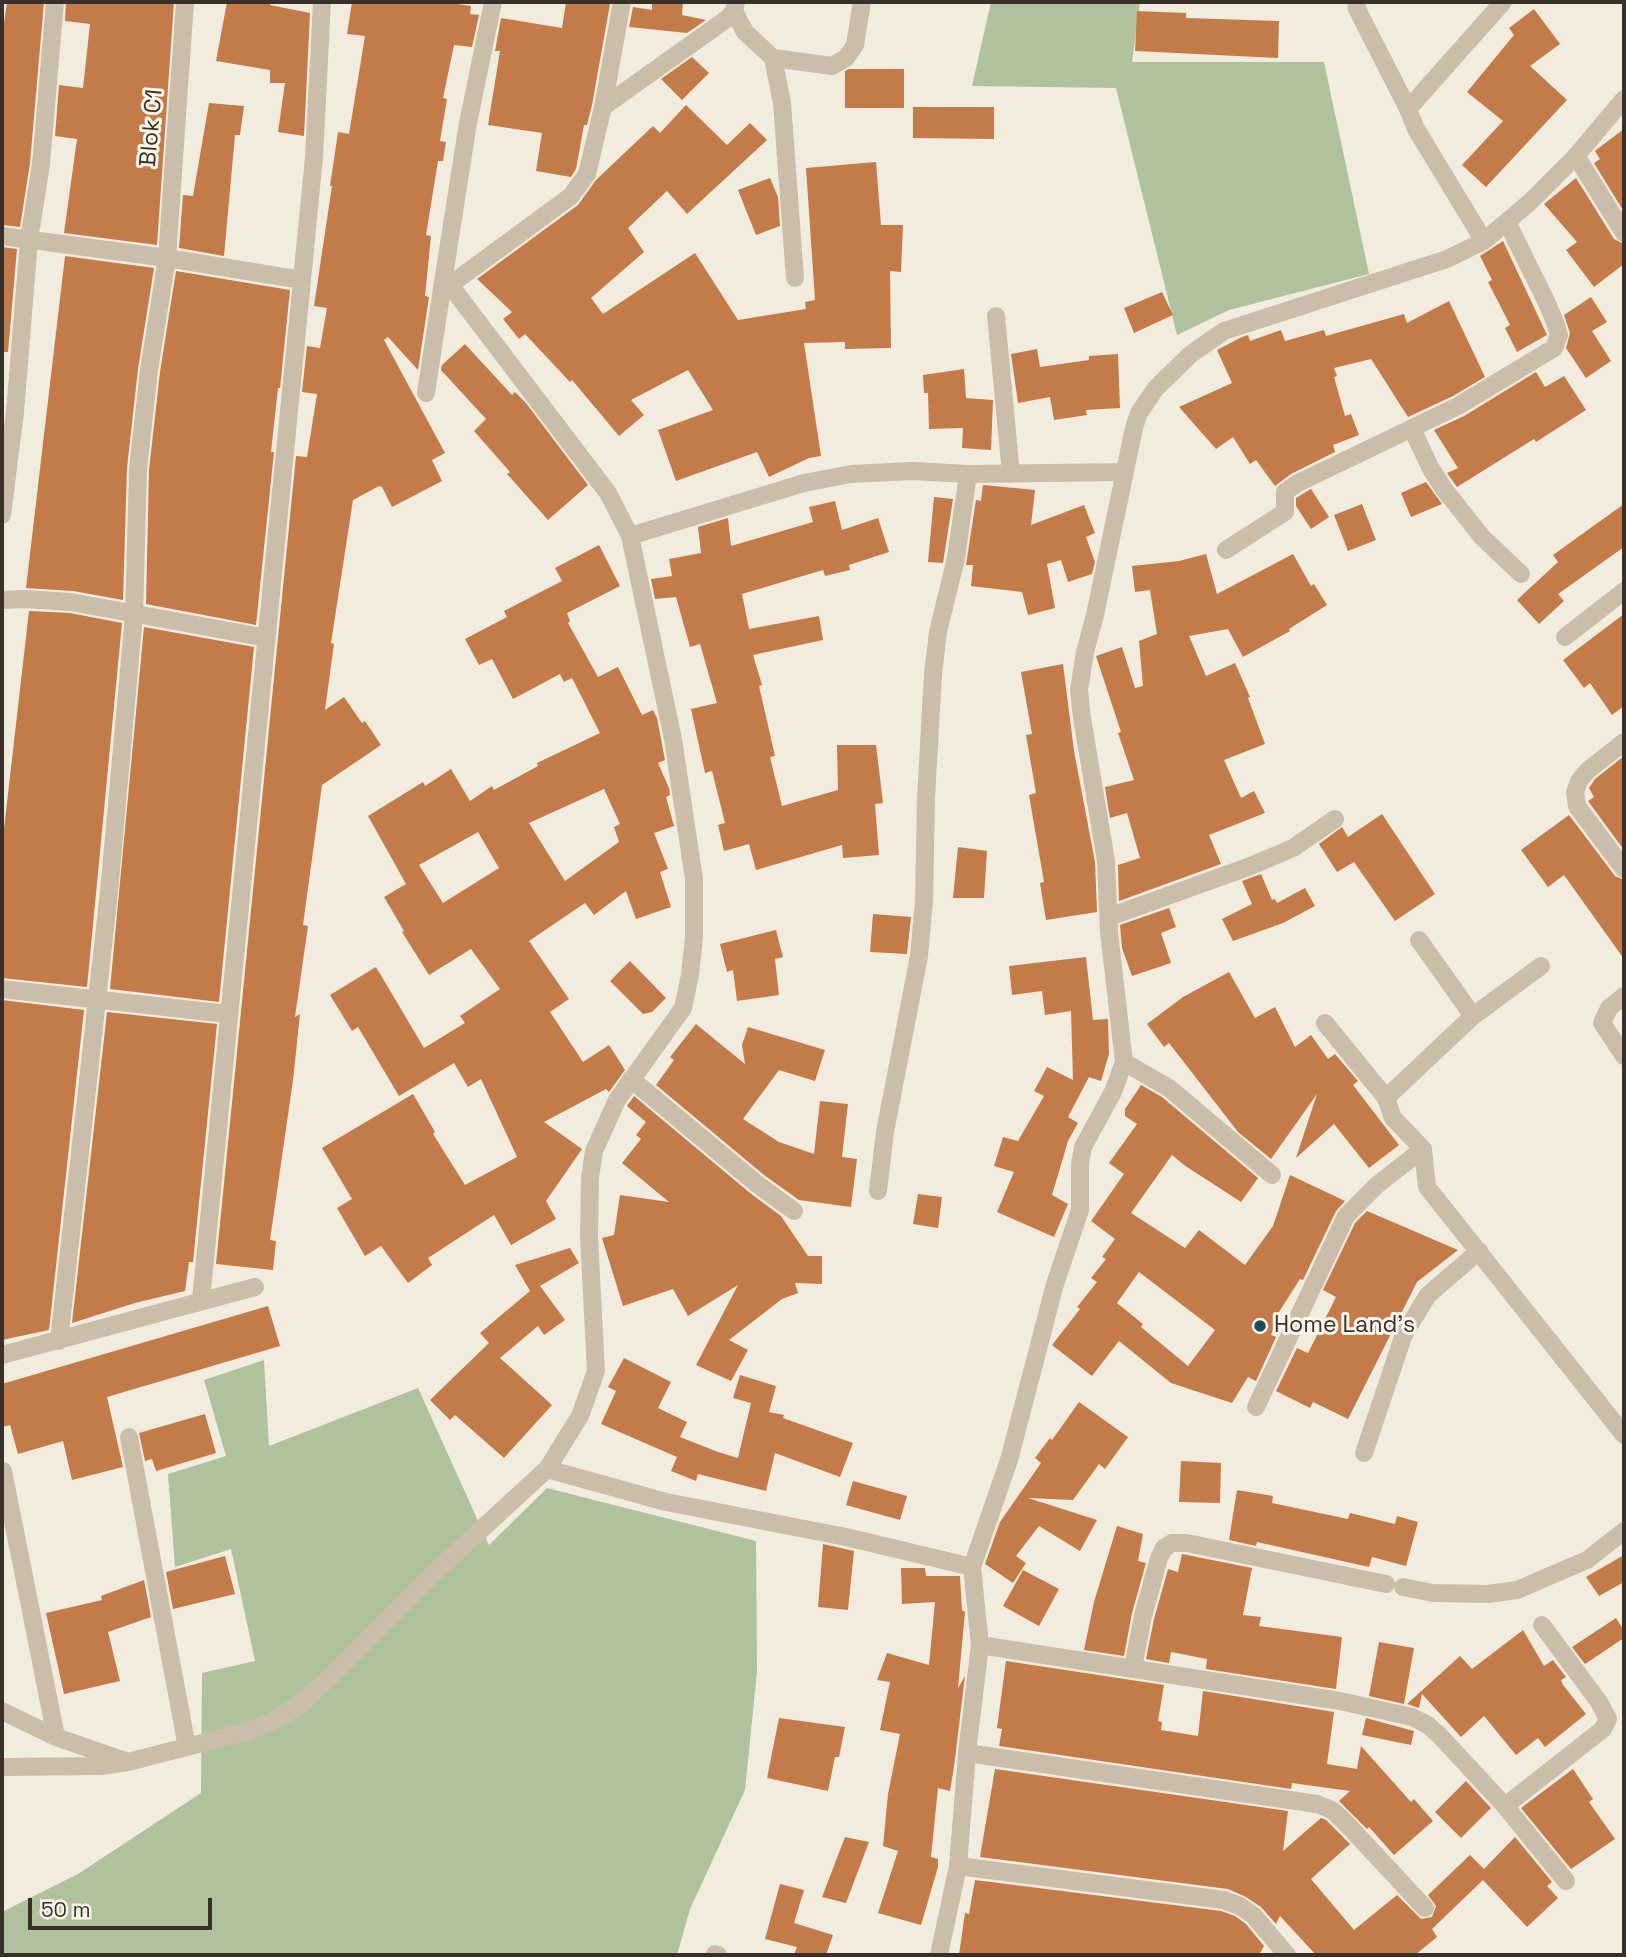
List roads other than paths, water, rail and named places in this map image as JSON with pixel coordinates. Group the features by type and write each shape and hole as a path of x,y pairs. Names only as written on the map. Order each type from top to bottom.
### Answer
{"street":[{"path":"2,515 15,412 29,240 41,164 55,2"},
{"name":"Blok C1","path":"59,1341 98,1000 134,615 138,469 149,370 167,258 186,2"},
{"path":"201,1300 314,157 322,2"},
{"path":"426,393 446,283 468,123 493,2"},
{"path":"446,283 571,196 580,186 587,174 603,107 622,2"},
{"path":"735,7 745,32 773,58 832,66 839,64 855,45 862,2"},
{"path":"1356,2 1416,129 1484,241"},
{"path":"1408,109 1503,2"},
{"path":"603,107 728,18 735,7"},
{"path":"773,58 782,103 794,278"},
{"path":"939,1955 958,1866 967,1753 980,1645 972,1567 1009,1460 1055,1284 1080,1210 1080,1164 1083,1147 1112,1092 1124,1062 1106,860 1082,718 1079,682 1134,428 1146,401 1191,354 1224,331 1447,259 1484,241 1576,156 1624,99"},
{"path":"1576,156 1624,233"},
{"path":"1226,550 1285,512 1284,495 1296,484 1458,406 1557,345 1559,335 1546,301 1507,222"},
{"path":"2,236 167,258 302,280"},
{"path":"2,1767 101,1766 128,1762 245,1732 275,1720 299,1705 436,1571 547,1469 580,1416 596,1371 589,1237 590,1178 594,1151 617,1100 683,1008 693,950 694,879 673,739 630,536 608,494 446,283"},
{"path":"996,316 1011,474"},
{"path":"1412,429 1444,489 1482,537 1521,574"},
{"path":"630,536 804,483 851,474 912,471 968,474 1125,472"},
{"path":"878,1191 885,1132 919,956 924,901 933,674 938,632 958,550 968,474"},
{"path":"1565,637 1624,591"},
{"path":"2,600 71,602 267,638"},
{"path":"1624,742 1587,771 1579,781 1575,793 1577,806 1624,869"},
{"path":"1109,917 1293,848 1335,819"},
{"path":"1419,940 1473,1016"},
{"path":"1386,1098 1473,1016 1541,966"},
{"path":"2,989 228,1014"},
{"path":"1624,996 1609,1008 1602,1023 1624,1056"},
{"path":"1325,1023 1386,1098 1393,1118 1423,1149 1427,1187 1624,1435"},
{"path":"1124,1062 1169,1088 1272,1175"},
{"path":"631,1079 757,1184 794,1211"},
{"path":"1256,1407 1346,1216 1377,1185 1423,1149"},
{"path":"1364,1453 1404,1334 1428,1295 1479,1251"},
{"path":"2,1355 255,1287"},
{"path":"129,1437 187,1747"},
{"path":"547,1469 666,1502 788,1524 972,1567"},
{"path":"3,1471 56,1737"},
{"path":"1133,1668 1143,1616 1159,1558 1164,1548 1172,1542 1433,1593 1488,1594 1517,1590 1587,1560 1624,1531"},
{"path":"1505,1806 1603,1729 1608,1719 1599,1702 1542,1625"},
{"path":"980,1645 1340,1701 1412,1717 1428,1725 1441,1737 1505,1806 1566,1881"},
{"path":"2,1711 56,1737 128,1762"},
{"path":"967,1753 1317,1804 1332,1810 1344,1821 1426,1908"},
{"path":"958,1866 1224,1900 1240,1906 1254,1916 1287,1955"}],"place":[{"name":"Home Land's","path":"1260,1326"}]}
